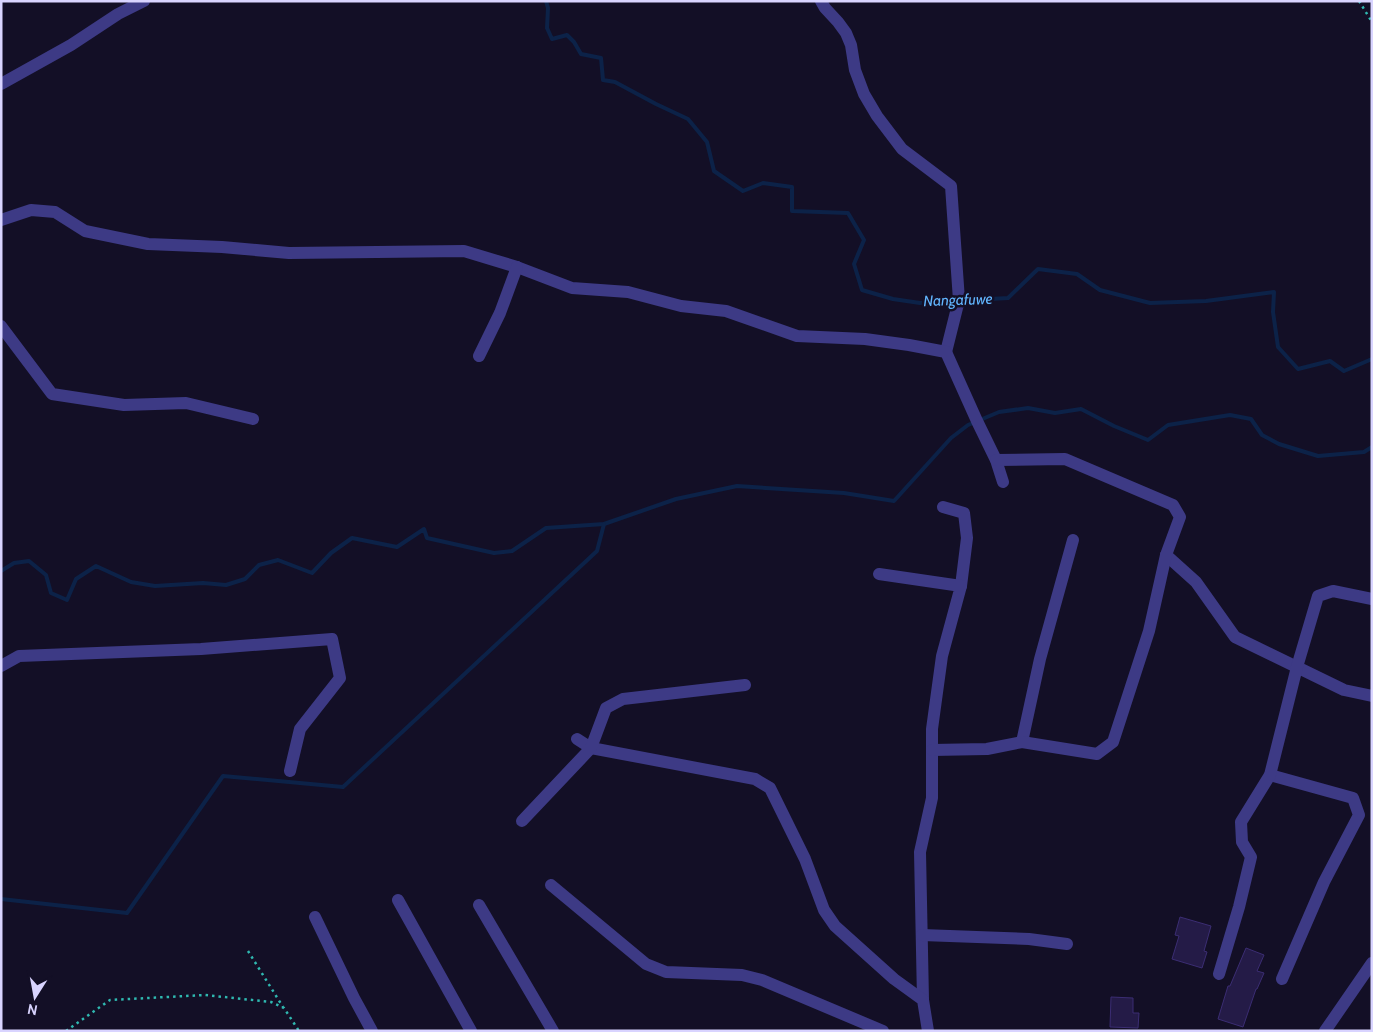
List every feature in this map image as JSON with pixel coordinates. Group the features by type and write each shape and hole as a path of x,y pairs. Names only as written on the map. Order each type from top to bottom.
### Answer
{"street":[{"path":"1,84 70,45 118,14 144,1"},
{"path":"821,1 846,34 851,46 855,70 864,94 877,116 902,149 950,186 959,300 946,352 996,460 1003,482"},
{"path":"1,220 31,210 55,212 85,231 148,244 222,247 289,253 464,251 517,267 572,288 628,292 681,306 726,311 798,336 865,340 909,345 946,352"},
{"path":"479,356 500,313 517,267"},
{"path":"1,326 52,394 124,405 186,403 253,419"},
{"path":"932,750 987,749 1022,742 1097,754 1113,742 1149,631 1166,555 1180,518 1173,505 1066,459 996,460"},
{"path":"928,1031 923,1000 920,852 932,798 932,729 942,656 961,586 967,538 964,513 943,507"},
{"path":"1022,742 1040,659 1073,540"},
{"path":"1166,555 1196,582 1235,637 1344,690 1372,696"},
{"path":"879,574 961,586"},
{"path":"1219,974 1239,907 1251,857 1242,842 1241,822 1270,775 1297,668 1318,596 1333,591 1372,599"},
{"path":"1,666 19,656 200,649 332,639 340,678 300,729 290,771"},
{"path":"522,821 591,748 606,708 623,699 745,685"},
{"path":"577,739 591,748 755,779 770,788 805,859 824,910 835,926 894,979 923,1000"},
{"path":"1270,775 1354,798 1359,815 1324,882 1282,979"},
{"path":"550,885 646,964 666,972 742,976 762,980 882,1031"},
{"path":"398,900 471,1031"},
{"path":"479,905 553,1031"},
{"path":"315,917 372,1031"},
{"path":"922,935 1028,939 1066,944"},
{"path":"1325,1031 1372,963"}],"path":[{"path":"1359,1 1372,22"},
{"path":"248,951 299,1031"},
{"path":"66,1031 110,1000 205,995 271,1002 284,1008"}],"building":[{"path":"1180,917 1211,926 1204,951 1207,952 1202,968 1172,959 1179,936 1175,935"},
{"path":"1246,948 1264,955 1257,971 1264,973 1256,989 1243,1027 1218,1019 1228,986 1230,986"},
{"path":"1111,997 1133,998 1133,1013 1139,1013 1138,1028 1110,1027"}],"waterway":[{"name":"Nangafuwe","path":"546,1 548,8 547,28 552,39 567,35 581,54 601,58 603,80 615,82 688,119 707,142 714,171 743,191 763,183 792,187 792,211 848,213 864,240 854,264 862,290 893,299 920,303 1008,298 1038,269 1077,274 1100,290 1150,303 1206,301 1274,292 1273,312 1278,347 1298,369 1330,361 1344,371 1372,359"},
{"path":"1,571 14,563 29,561 46,575 51,593 67,600 76,579 96,566 131,582 155,586 203,583 226,585 245,579 259,565 278,560 312,573 331,553 352,538 397,547 424,529 427,538 494,553 512,551 546,528 604,524 676,499 737,486 844,493 894,501 951,438 968,425 999,412 1028,408 1055,413 1081,409 1114,426 1148,440 1168,425 1230,415 1251,419 1262,435 1279,444 1318,456 1364,452 1372,447"},
{"path":"1,899 127,913 223,776 343,787 597,551 604,524"}]}
